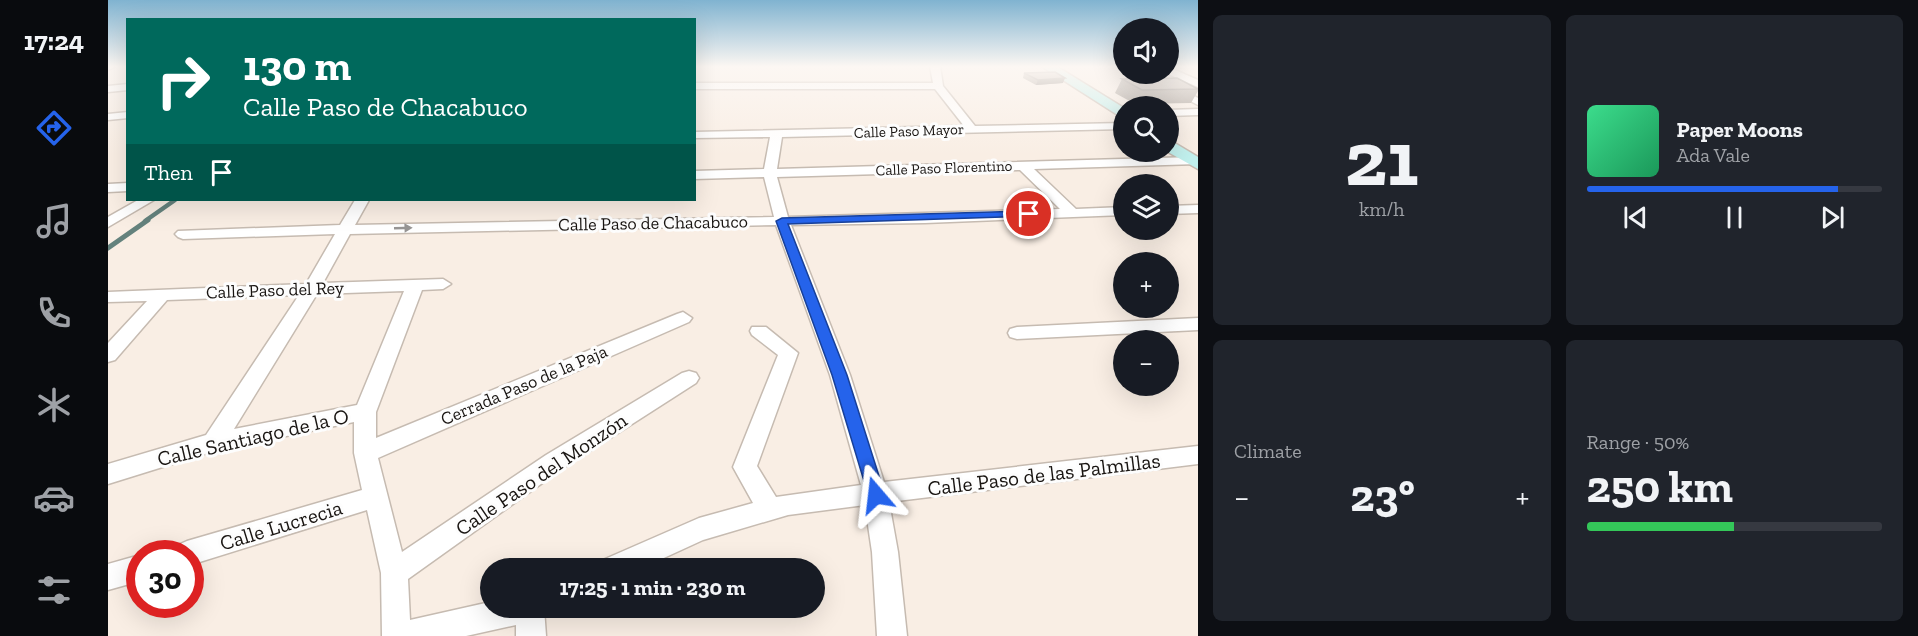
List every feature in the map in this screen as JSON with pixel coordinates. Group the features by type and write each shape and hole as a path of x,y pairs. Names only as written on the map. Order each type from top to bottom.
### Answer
{"main road":[{"path":"1091,96 1113,110"},
{"path":"1179,151 1196,162"}],"street":[{"path":"946,96 972,129"},
{"path":"1179,112 1198,112"},
{"path":"108,117 126,115"},
{"name":"Calle Paso Mayor","path":"696,135 972,129 1113,118"},
{"path":"776,135 771,174 782,221 840,375 876,495 885,552 892,636"},
{"name":"Calle Paso Florentino","path":"696,175 1196,162"},
{"path":"1022,165 1071,212"},
{"path":"108,188 126,187"},
{"path":"108,223 145,201"},
{"path":"214,442 312,288 361,201"},
{"path":"1179,210 1198,209"},
{"name":"Calle Paso de Chacabuco","path":"183,234 925,219 1113,211"},
{"name":"Calle Paso del Rey","path":"108,297 442,284"},
{"path":"397,636 394,573 366,453 364,412 415,285"},
{"path":"108,355 162,295"},
{"name":"Cerrada Paso de la Paja","path":"366,453 683,318"},
{"path":"1017,333 1198,324"},
{"path":"759,331 788,353 745,467 770,509"},
{"name":"Calle Paso del Monzón","path":"394,573 554,462 689,378"},
{"name":"Calle Santiago de la O","path":"108,474 214,442 364,412"},
{"name":"Calle Paso de las Palmillas","path":"636,558 699,530 788,504 1198,455"},
{"name":"Calle Lucrecia","path":"204,549 375,497"},
{"path":"108,577 126,572"},
{"path":"403,636 484,618"},
{"path":"530,618 531,636"}],"waterway":[{"path":"145,221 174,201"},
{"path":"108,248 148,220"}],"route":[{"path":"876,495 840,375 782,221 925,219 1029,214"}]}
